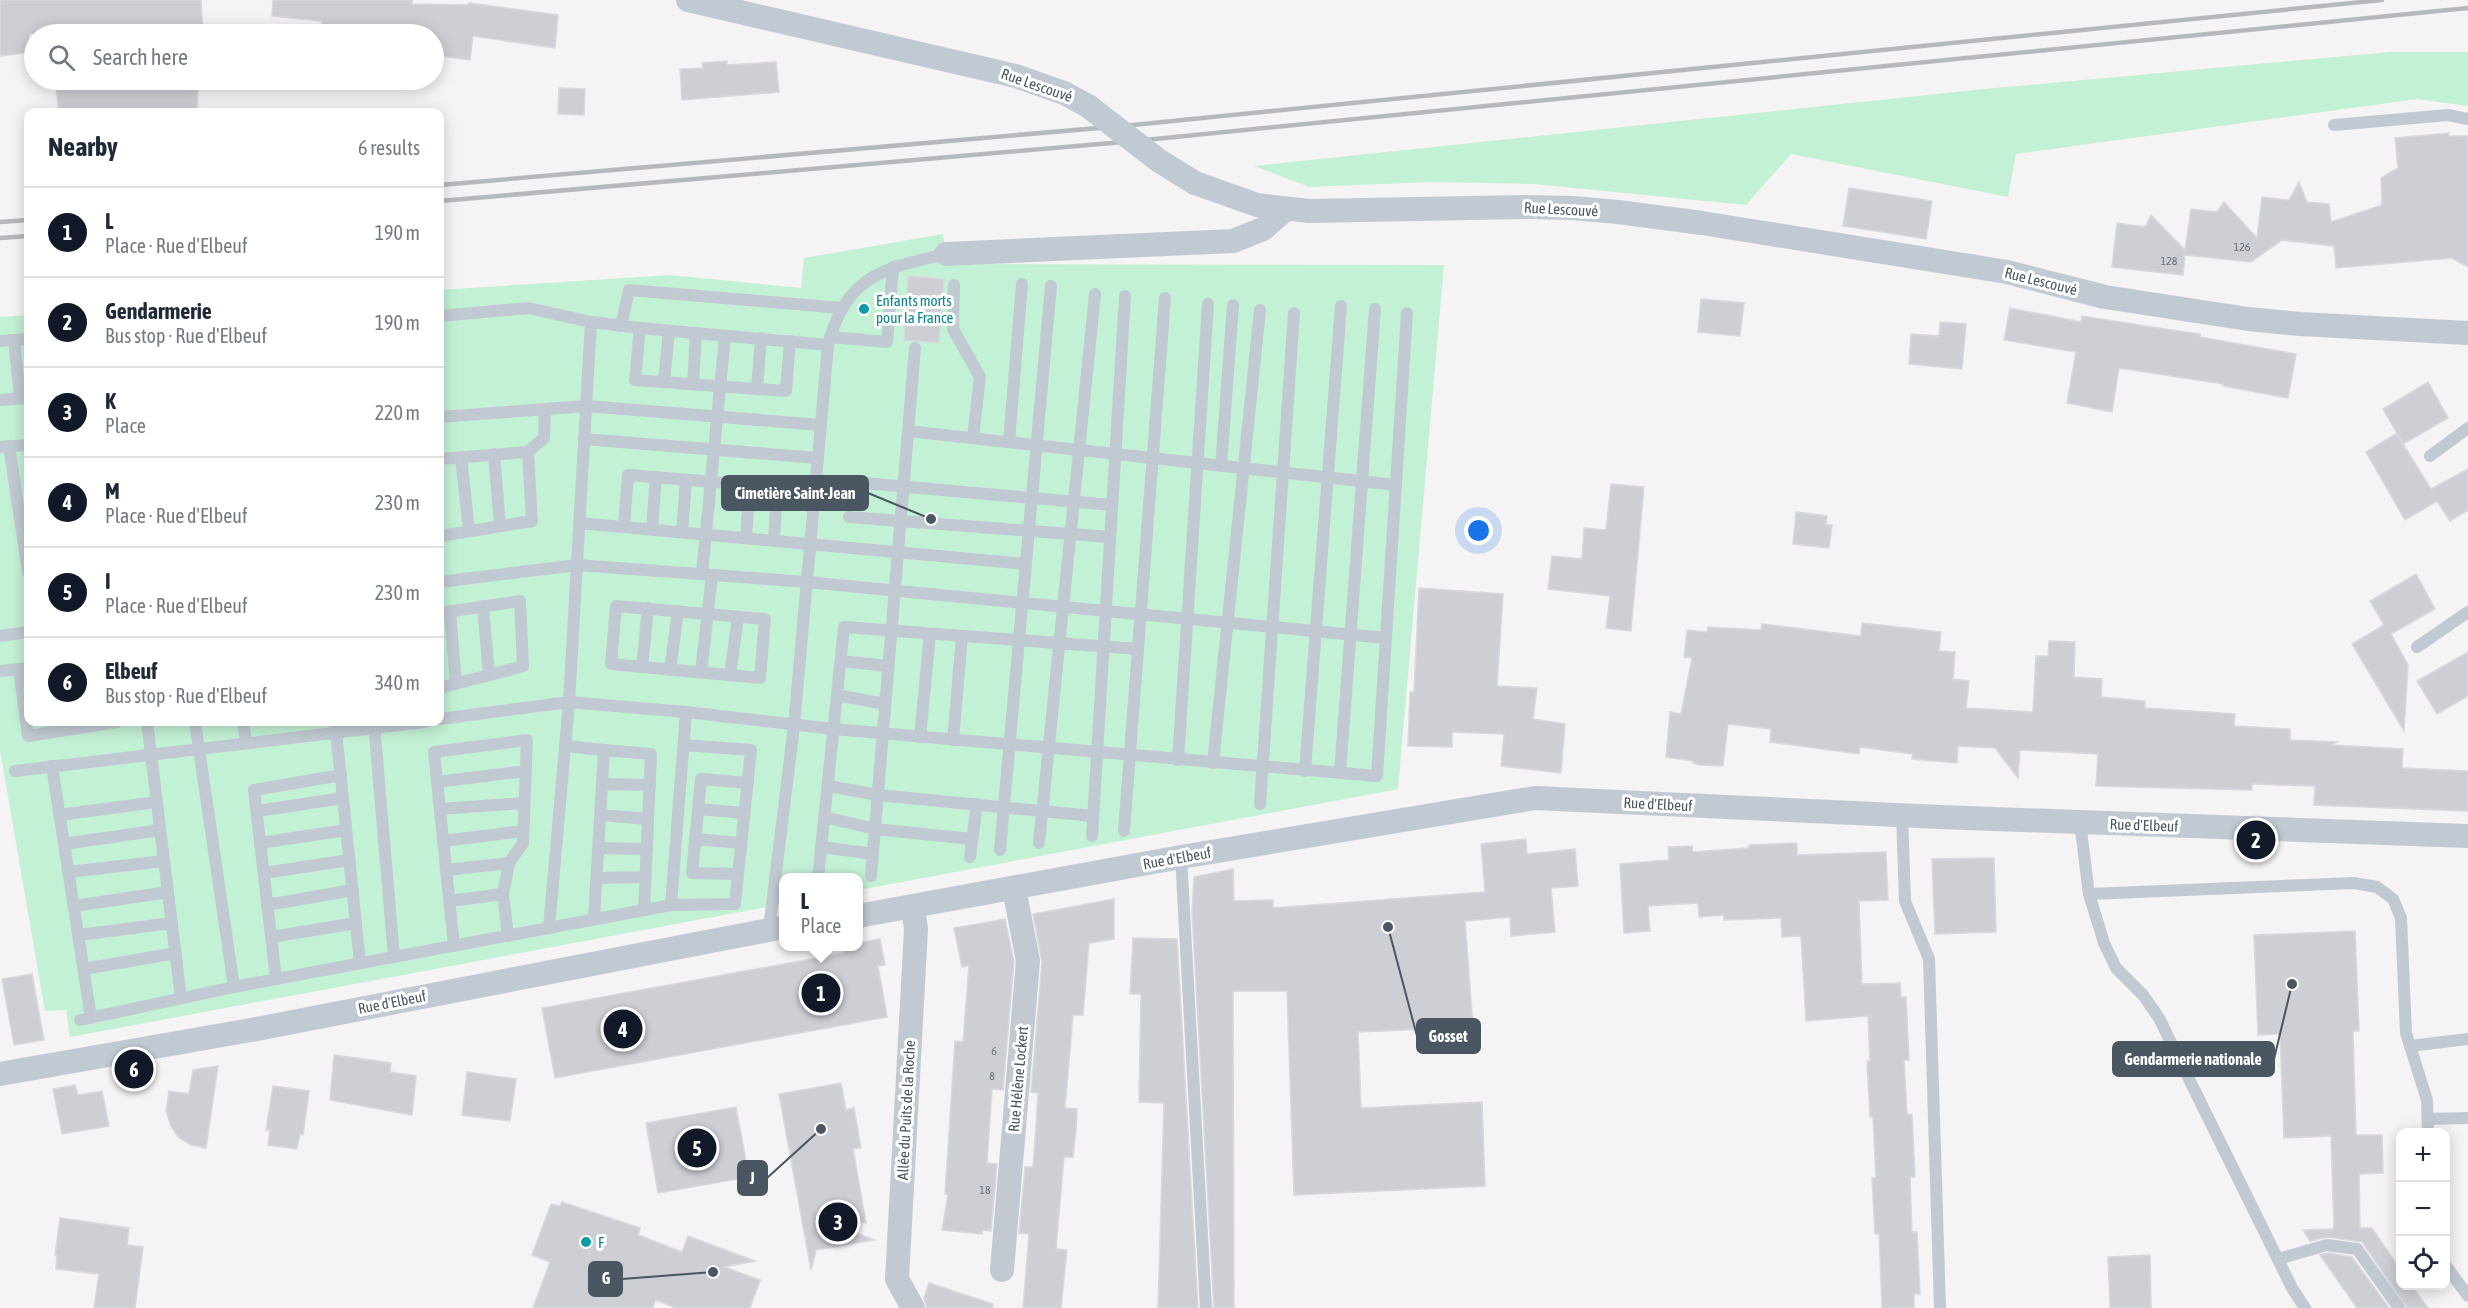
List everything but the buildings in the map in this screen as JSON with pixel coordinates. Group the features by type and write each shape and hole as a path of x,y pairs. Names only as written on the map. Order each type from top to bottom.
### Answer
{"street":[{"name":"Rue Lescouvé","path":"688,0 1016,76 1064,93 1088,106 1158,160 1195,183 1257,205 1286,209 1361,211 1526,207 1618,212 1702,223 2007,272 2105,297 2248,319 2468,333"},
{"path":"946,255 1233,241 1263,229 1286,209"},
{"name":"Rue d'Elbeuf","path":"863,915 913,908 1181,857 1535,798 1902,815 2468,836"},
{"name":"Rue Hélène Lockert","path":"1002,1270 1028,961 1014,888"},
{"name":"Allée du Puits de la Roche","path":"913,908 916,929 897,1279 913,1308"},
{"name":"Rue d'Elbeuf","path":"0,1074 251,1030 776,928"}],"lane":[{"path":"2334,125 2448,115 2468,119"},
{"path":"781,873 821,425 829,341 833,325 850,295 868,278 893,267 946,255"},
{"path":"444,316 528,308 591,322 669,331 790,341 887,342 893,267"},
{"path":"1009,442 1022,284"},
{"path":"954,285 952,329 980,377 973,438"},
{"path":"1000,850 1051,286"},
{"path":"621,326 629,290 842,308"},
{"path":"1039,843 1095,294"},
{"path":"1092,836 1125,296"},
{"path":"1124,831 1165,298"},
{"path":"1178,760 1208,303"},
{"path":"1221,466 1233,305"},
{"path":"1305,771 1341,306"},
{"path":"1340,773 1375,309"},
{"path":"1213,763 1260,310"},
{"path":"1260,804 1294,313"},
{"path":"444,719 569,702 686,712 794,726 1377,776 1407,313"},
{"path":"549,928 569,702 591,322"},
{"path":"640,328 635,380 786,391 790,341"},
{"path":"663,382 669,331"},
{"path":"693,384 696,333"},
{"path":"701,672 708,614 706,534 725,336"},
{"path":"757,389 760,338"},
{"path":"0,341 24,339"},
{"path":"0,400 24,398 14,340"},
{"path":"871,876 915,348"},
{"path":"444,417 586,406 821,425"},
{"path":"444,459 528,452 544,438 544,410"},
{"path":"2430,456 2468,428"},
{"path":"908,431 1396,485"},
{"path":"584,439 818,458"},
{"path":"24,445 5,446 23,496 24,512"},
{"path":"444,535 532,520 528,452"},
{"path":"494,454 500,526"},
{"path":"461,457 469,531"},
{"path":"624,526 628,475 777,487 774,540"},
{"path":"652,529 656,477"},
{"path":"682,532 686,480"},
{"path":"852,482 1112,505"},
{"path":"746,537 750,485"},
{"path":"849,517 1110,537"},
{"path":"579,523 1026,564"},
{"path":"444,582 577,565 807,582 1386,638"},
{"path":"444,687 456,684 523,666 520,601 445,612 456,684"},
{"path":"483,606 489,675"},
{"path":"616,606 708,614 765,619 760,678 611,664 616,606"},
{"path":"642,667 648,608"},
{"path":"670,670 678,611"},
{"path":"2417,647 2468,612"},
{"path":"730,675 738,617"},
{"path":"818,873 844,627 1138,649"},
{"path":"0,636 24,633"},
{"path":"920,737 930,634"},
{"path":"953,740 962,636"},
{"path":"841,661 888,666"},
{"path":"0,671 24,668"},
{"path":"837,695 885,704"},
{"path":"671,905 686,712"},
{"path":"27,726 28,735 58,727"},
{"path":"147,726 181,998"},
{"path":"195,726 234,987"},
{"path":"244,726 246,742"},
{"path":"15,771 355,726"},
{"path":"374,726 394,957"},
{"path":"336,727 360,963"},
{"path":"454,946 434,752 527,740 523,843 509,863 503,894 508,936"},
{"path":"52,766 84,969 86,1019 234,987 671,905 735,903 751,750 684,745"},
{"path":"565,746 651,754 644,910"},
{"path":"594,919 604,750"},
{"path":"437,782 526,771"},
{"path":"276,979 254,790 341,775"},
{"path":"738,874 692,873 701,779 748,783"},
{"path":"602,784 650,785"},
{"path":"828,786 878,795 1093,816"},
{"path":"256,812 343,798"},
{"path":"59,815 157,802"},
{"path":"440,809 524,803"},
{"path":"970,857 977,804"},
{"path":"698,809 744,813"},
{"path":"601,815 648,819"},
{"path":"1902,815 1905,901 1929,959 1940,1308"},
{"path":"824,817 875,829 972,839"},
{"path":"2080,822 2089,894 2108,952 2116,968 2143,995 2159,1018 2277,1259 2305,1308"},
{"path":"64,844 160,830"},
{"path":"260,843 346,830"},
{"path":"443,841 523,831"},
{"path":"695,839 741,843"},
{"path":"821,847 873,854"},
{"path":"599,848 647,849"},
{"path":"1181,857 1206,1308"},
{"path":"264,873 350,860"},
{"path":"68,872 164,861"},
{"path":"447,870 509,863"},
{"path":"597,878 646,877"},
{"path":"2089,894 2354,883 2377,887 2393,899 2402,918 2406,1034 2427,1100 2428,1128"},
{"path":"267,905 353,890"},
{"path":"74,906 168,892"},
{"path":"450,901 503,894"},
{"path":"776,928 779,894"},
{"path":"79,935 172,923"},
{"path":"271,937 356,923"},
{"path":"84,969 176,953"},
{"path":"2410,1046 2468,1039"},
{"path":"2428,1119 2468,1118"},
{"path":"2277,1259 2327,1245 2357,1249 2399,1308"},
{"path":"2450,1273 2468,1296"}],"green space":[{"path":"2391,52 2468,52 2468,106 2417,99 2016,154 2008,197 1791,154 1746,205 1534,184 1429,182 1310,187 1254,166 1984,89"},
{"path":"943,234 948,264 1444,265 1398,789 863,889 863,873 779,873 779,905 70,1037 66,1010 45,1011 0,750 0,317 24,315 24,726 444,726 444,290 670,275 801,288 804,258"}],"railway":[{"path":"444,185 1133,125 2382,0"},
{"path":"444,201 1135,141 2468,8"},
{"path":"0,222 24,220"},
{"path":"0,238 24,236"}],"place":[{"name":"Enfants morts pour la France","path":"864,309"},
{"name":"Cimetière Saint-Jean","path":"931,519"},
{"name":"Gendarmerie","path":"2256,840"},
{"name":"Gosset","path":"1388,927"},
{"name":"Gendarmerie nationale","path":"2292,984"},
{"name":"L","path":"821,993"},
{"name":"M","path":"623,1029"},
{"name":"Elbeuf","path":"134,1069"},
{"name":"J","path":"821,1129"},
{"name":"I","path":"697,1148"},
{"name":"K","path":"838,1222"},
{"name":"F","path":"586,1242"},
{"name":"G","path":"713,1272"}]}
